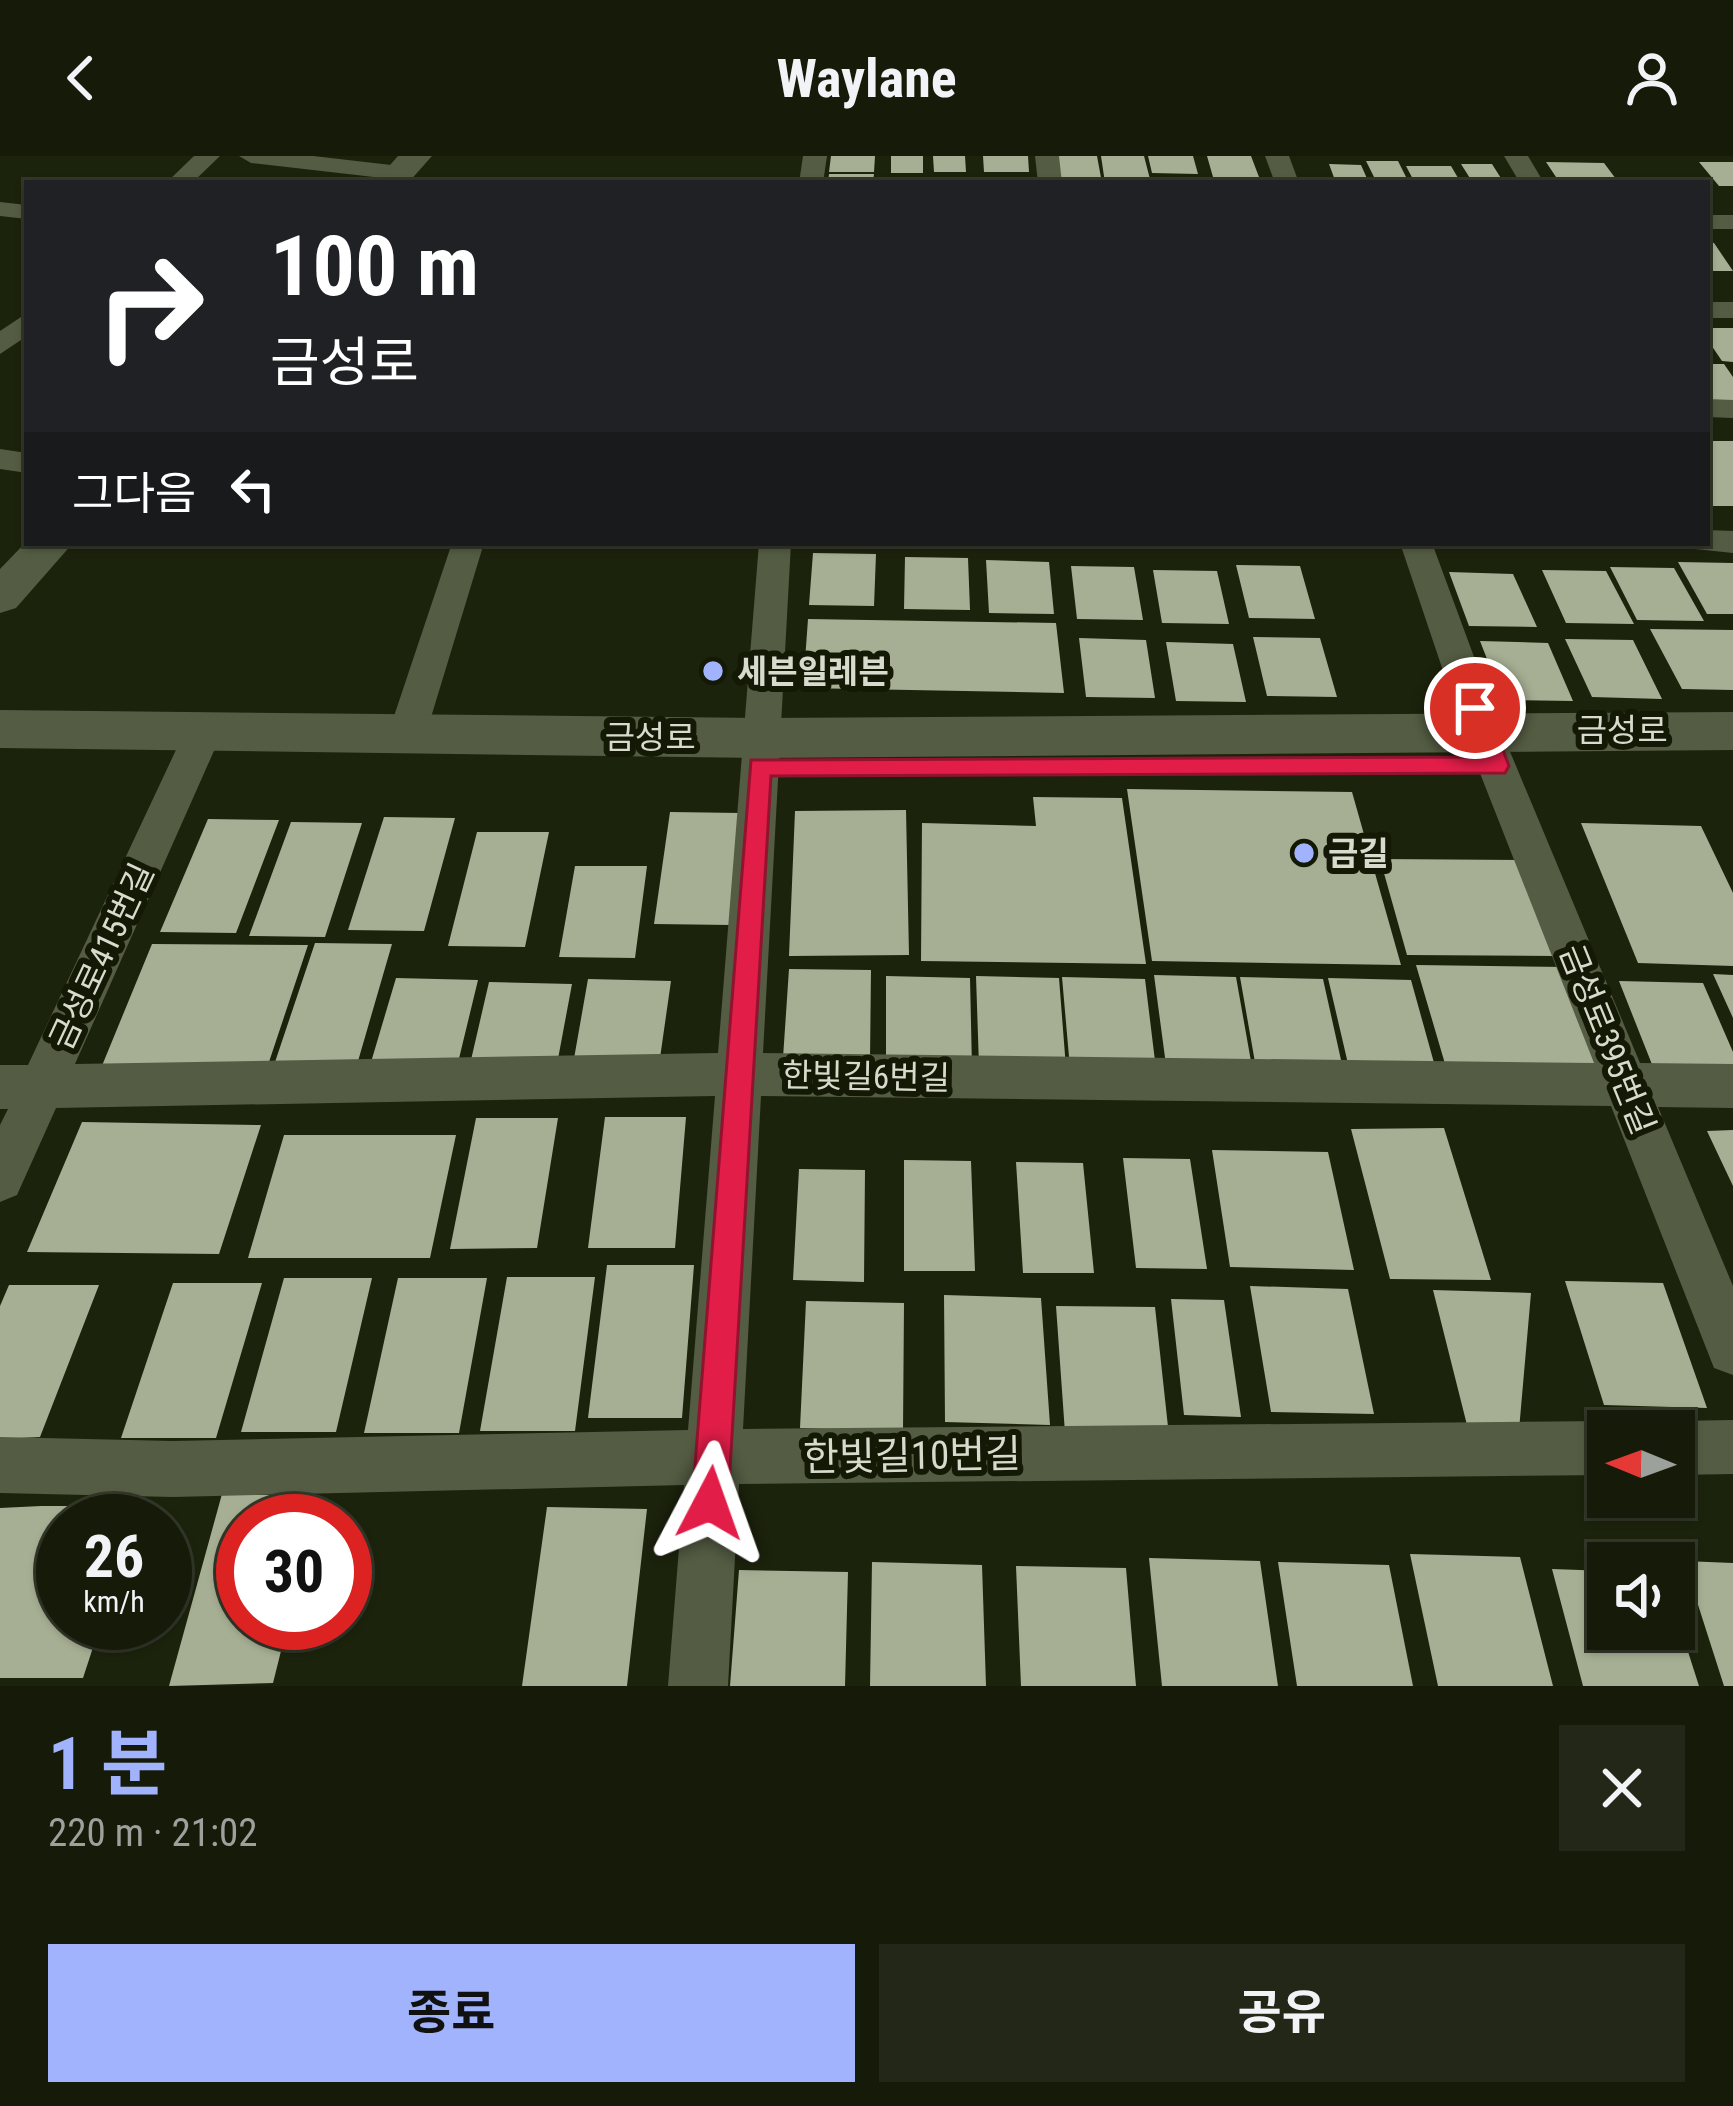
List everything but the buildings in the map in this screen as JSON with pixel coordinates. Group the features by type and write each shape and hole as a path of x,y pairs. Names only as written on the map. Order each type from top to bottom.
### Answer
{"street":[{"path":"181,180 208,156"},
{"path":"251,156 402,171"},
{"path":"0,349 22,307"},
{"path":"0,597 48,546"},
{"path":"406,736 467,546"},
{"path":"698,1686 775,546"},
{"name":"금성로395번길","path":"1417,546 1490,748 1733,1349"},
{"name":"금성로","path":"0,729 195,750 760,752 1490,748 1733,731"},
{"name":"금성로","path":"0,761 406,736 760,752"},
{"name":"금성로","path":"1490,748 1733,766"},
{"name":"금성로415번길","path":"0,1178 21,1087 195,750"},
{"name":"한빛길6번길","path":"21,1087 739,1074 1733,1086"},
{"path":"1695,1448 1733,1447"},
{"name":"한빛길10번길","path":"0,1465 173,1469 713,1457 1587,1448"}],"place":[{"name":"세븐일레븐","path":"713,671"},
{"name":"금길","path":"1304,853"}],"route":[{"path":"710,1503 759,766 1497,766 1475,708"}]}
